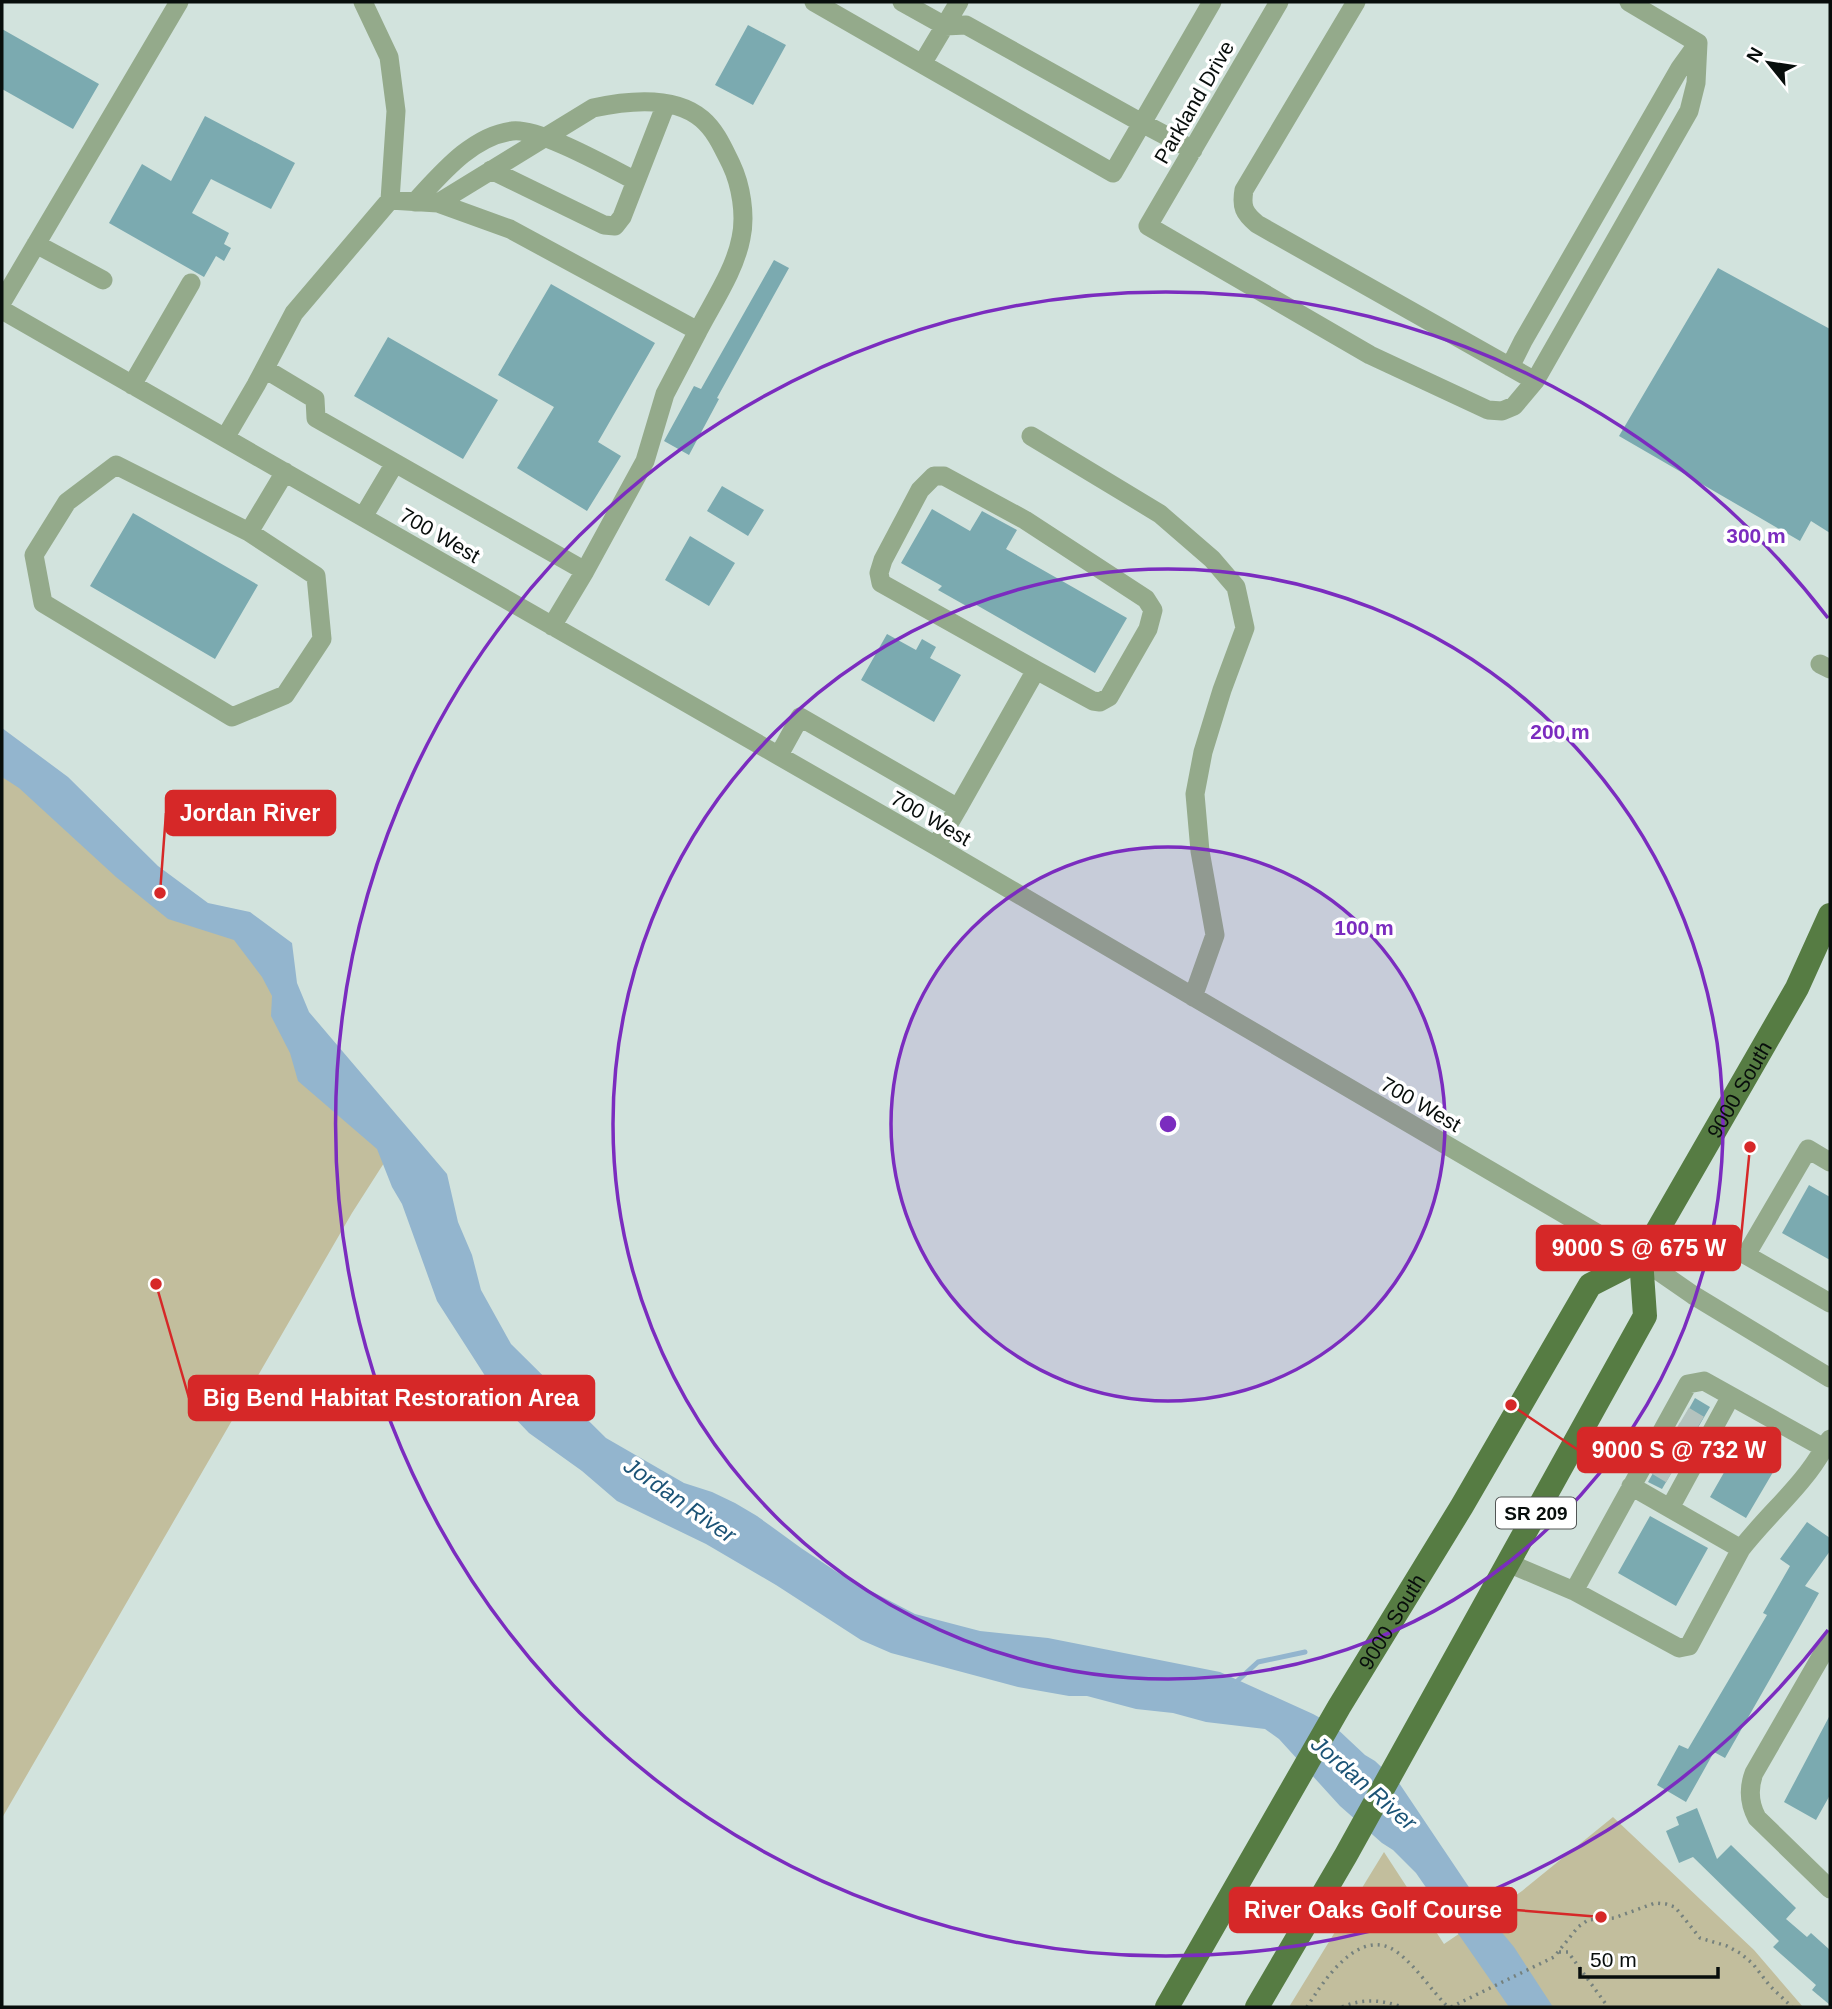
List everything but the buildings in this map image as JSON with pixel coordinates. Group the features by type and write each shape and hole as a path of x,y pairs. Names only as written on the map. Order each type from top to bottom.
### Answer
{"main road":[{"name":"9000 South","path":"1167,2007 1339,1707 1462,1506 1590,1285 1641,1259 1797,988 1830,915"},
{"name":"SR 209","path":"1257,2007 1398,1761 1646,1316 1641,1259"}],"street":[{"path":"2,302 179,2"},
{"path":"225,438 294,313 390,200 396,111 390,57 363,2"},
{"path":"814,2 1113,173 1212,2"},
{"path":"902,2 946,26 966,25 1193,150"},
{"path":"922,64 959,2"},
{"name":"Parkland Drive","path":"1279,2 1148,226 1370,355 1488,411 1502,411 1514,406 1535,381"},
{"path":"1356,2 1244,190 1242,203 1245,214 1257,224 1535,381 1689,111 1696,83 1698,43"},
{"path":"1629,2 1698,43"},
{"path":"1510,367 1522,341 1652,116 1698,43"},
{"path":"438,203 593,108 617,103 666,104 700,118 716,134 735,173 741,200 741,239 733,262 665,394 645,461 552,626"},
{"path":"491,170 604,225 615,226 622,217 666,104"},
{"path":"415,202 457,157 478,143 512,131 524,131 544,138 636,181"},
{"path":"390,200 438,203 510,229 698,331"},
{"path":"36,244 103,280"},
{"path":"132,385 191,283"},
{"name":"700 West","path":"2,310 936,846 1641,1259 1693,1295 1830,1378"},
{"path":"265,369 315,399 316,418 585,571"},
{"path":"1031,436 1160,514 1212,559 1236,587 1245,628 1203,752 1195,794 1200,851 1215,935 1193,997"},
{"path":"363,517 395,464"},
{"path":"116,465 249,532 316,576 322,639 285,695 232,717 43,603 34,555 67,502 116,465"},
{"path":"249,532 285,472"},
{"path":"944,476 1026,520 1146,599 1153,610 1148,629 1110,697 1100,702 1093,701 1037,670 881,583 879,573 883,560 919,490 934,477 944,476"},
{"path":"936,846 1037,670"},
{"path":"779,755 800,718 958,808"},
{"path":"1830,1162 1808,1149 1746,1255 1830,1303"},
{"path":"1508,1563 1574,1591 1679,1648 1689,1646 1741,1549 1763,1521 1808,1474 1827,1443 1704,1381 1688,1384 1688,1428 1669,1462 1670,1508"},
{"path":"1574,1591 1631,1486 1669,1462 1688,1428 1731,1396"},
{"path":"1631,1486 1741,1549"},
{"path":"1830,1641 1754,1773 1749,1792 1752,1810 1757,1818 1830,1889"}],"path":[{"path":"1307,2007 1332,1974 1348,1957 1365,1945 1376,1944 1397,1952 1450,2007 1554,1957 1578,1927 1588,1920 1614,1918 1655,1903 1675,1907 1700,1938 1740,1952 1793,2007"},
{"path":"1559,1952 1568,1952 1608,2007"},
{"path":"1342,2007 1358,2001 1381,2000 1403,2007"}],"shaded area":[{"path":"2,765 262,952 391,1152 352,1213 2,1818"},
{"path":"1613,1817 1754,1950 1803,2007 1289,2007 1384,1852 1444,1944 1522,1891"}],"water":[{"path":"2,728 68,777 158,866 208,903 250,912 292,943 297,983 309,1012 447,1174 458,1222 472,1255 481,1290 511,1344 606,1438 684,1483 735,1503 846,1578 915,1614 980,1631 1048,1638 1220,1672 1333,1725 1365,1755 1395,1777 1553,2007 1509,2007 1416,1873 1340,1806 1279,1739 1265,1729 1206,1722 1173,1713 1136,1709 1087,1696 1069,1696 1018,1687 891,1653 861,1640 706,1544 617,1501 582,1471 529,1433 507,1410 437,1301 402,1204 377,1149 298,1081 290,1053 271,1016 272,996 262,977 234,940 168,919 116,877 19,788 2,777"}],"waterway":[{"path":"1234,1684 1258,1662 1305,1652"}],"tunnel":[{"path":"1684,1416 1699,1425"},
{"path":"1675,1431 1691,1440"},
{"path":"1665,1450 1680,1458"},
{"path":"1656,1465 1671,1474"}],"place":[{"name":"Jordan River","path":"160,893"},
{"name":"9000 S @ 675 W","path":"1750,1147"},
{"name":"Big Bend Habitat Restoration Area","path":"156,1284"},
{"name":"9000 S @ 732 W","path":"1511,1405"},
{"name":"River Oaks Golf Course","path":"1601,1917"}]}
